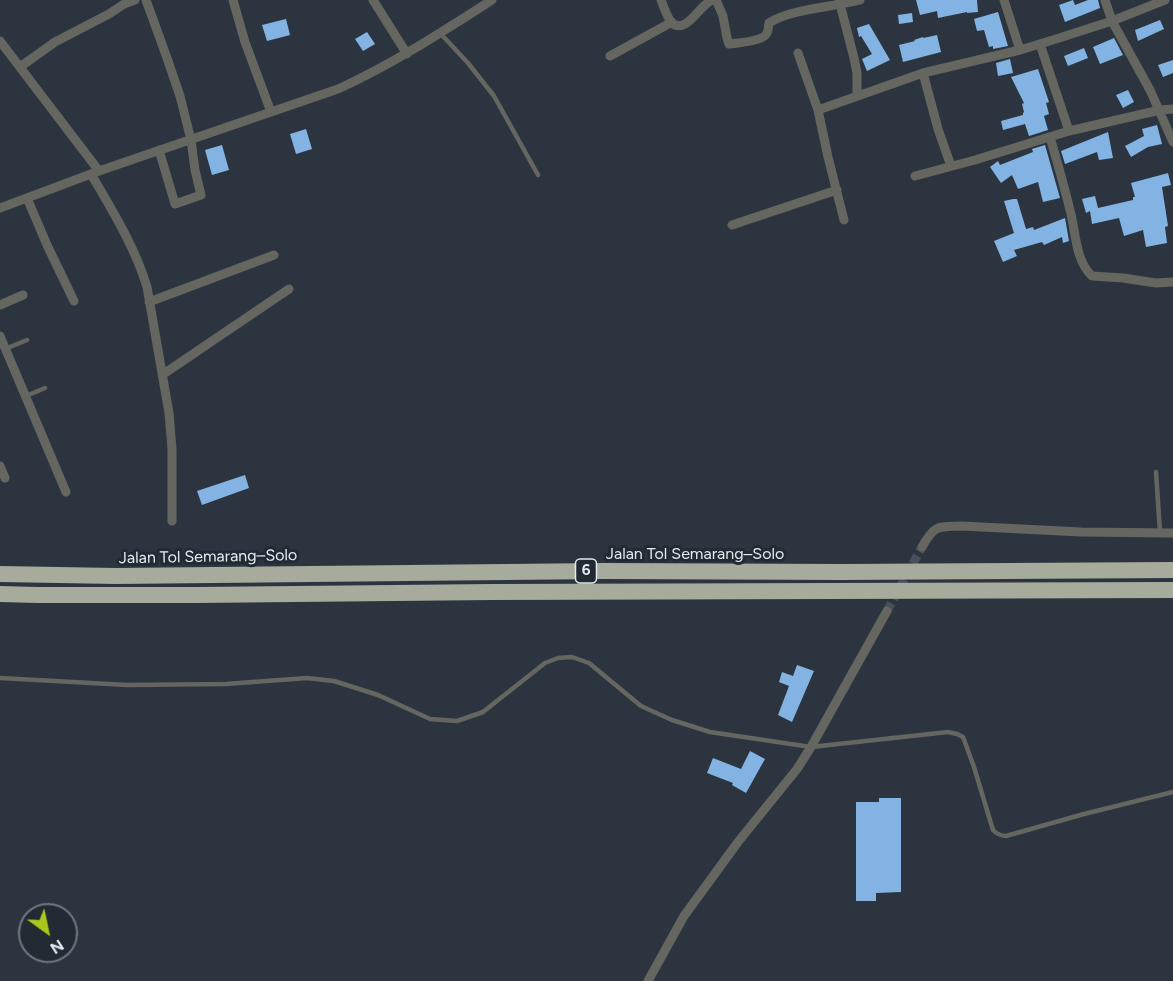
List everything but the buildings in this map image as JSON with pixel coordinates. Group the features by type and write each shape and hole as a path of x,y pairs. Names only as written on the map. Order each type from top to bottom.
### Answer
{"highway":[{"name":"Jalan Tol Semarang–Solo","path":"0,573 116,576 603,571 1173,570"},
{"name":"6","path":"0,594 38,596 1173,590"}],"street":[{"path":"20,67 55,42 109,14 123,2 135,0"},
{"path":"146,0 167,58 191,140 201,195 175,204 159,150"},
{"path":"233,0 270,112"},
{"path":"373,0 407,54"},
{"path":"0,208 338,88 407,54 492,0"},
{"path":"662,0 675,25 683,25 714,0 723,16 729,44 754,40 766,35 769,23 787,15 839,2 861,0"},
{"path":"1004,0 1020,50"},
{"path":"1105,0 1112,21 1131,52 1173,142"},
{"path":"818,110 923,73 1040,44 1112,21 1165,0"},
{"path":"839,2 857,73 857,96"},
{"path":"610,56 672,22"},
{"path":"0,41 95,173 143,274 169,413 172,449 172,521"},
{"path":"1040,44 1068,131"},
{"path":"798,53 818,110 844,220"},
{"path":"923,73 951,166"},
{"path":"915,176 1068,131 1173,109"},
{"path":"1050,137 1079,251 1087,271 1092,276 1156,283 1173,282"},
{"path":"732,225 837,190"},
{"path":"27,198 74,301"},
{"path":"149,302 274,255"},
{"path":"162,375 289,289"},
{"path":"0,305 23,295"},
{"path":"0,336 66,492"},
{"path":"0,466 5,478"},
{"path":"922,547 932,531 938,527 1173,533"},
{"path":"648,981 684,916 738,842 797,769 887,610"}],"lane":[{"path":"440,33 494,96 538,175"},
{"path":"5,349 27,340"},
{"path":"26,396 45,388"},
{"path":"1156,472 1160,532"},
{"path":"0,678 128,686 226,684 307,678 334,681 378,695 430,719 457,722 483,712 545,663 558,658 572,657 589,663 641,706 672,720 710,732 811,747 948,732 957,734 963,737 993,830 1001,836 1173,792"}],"tunnel":[{"path":"887,611 922,547"}]}
